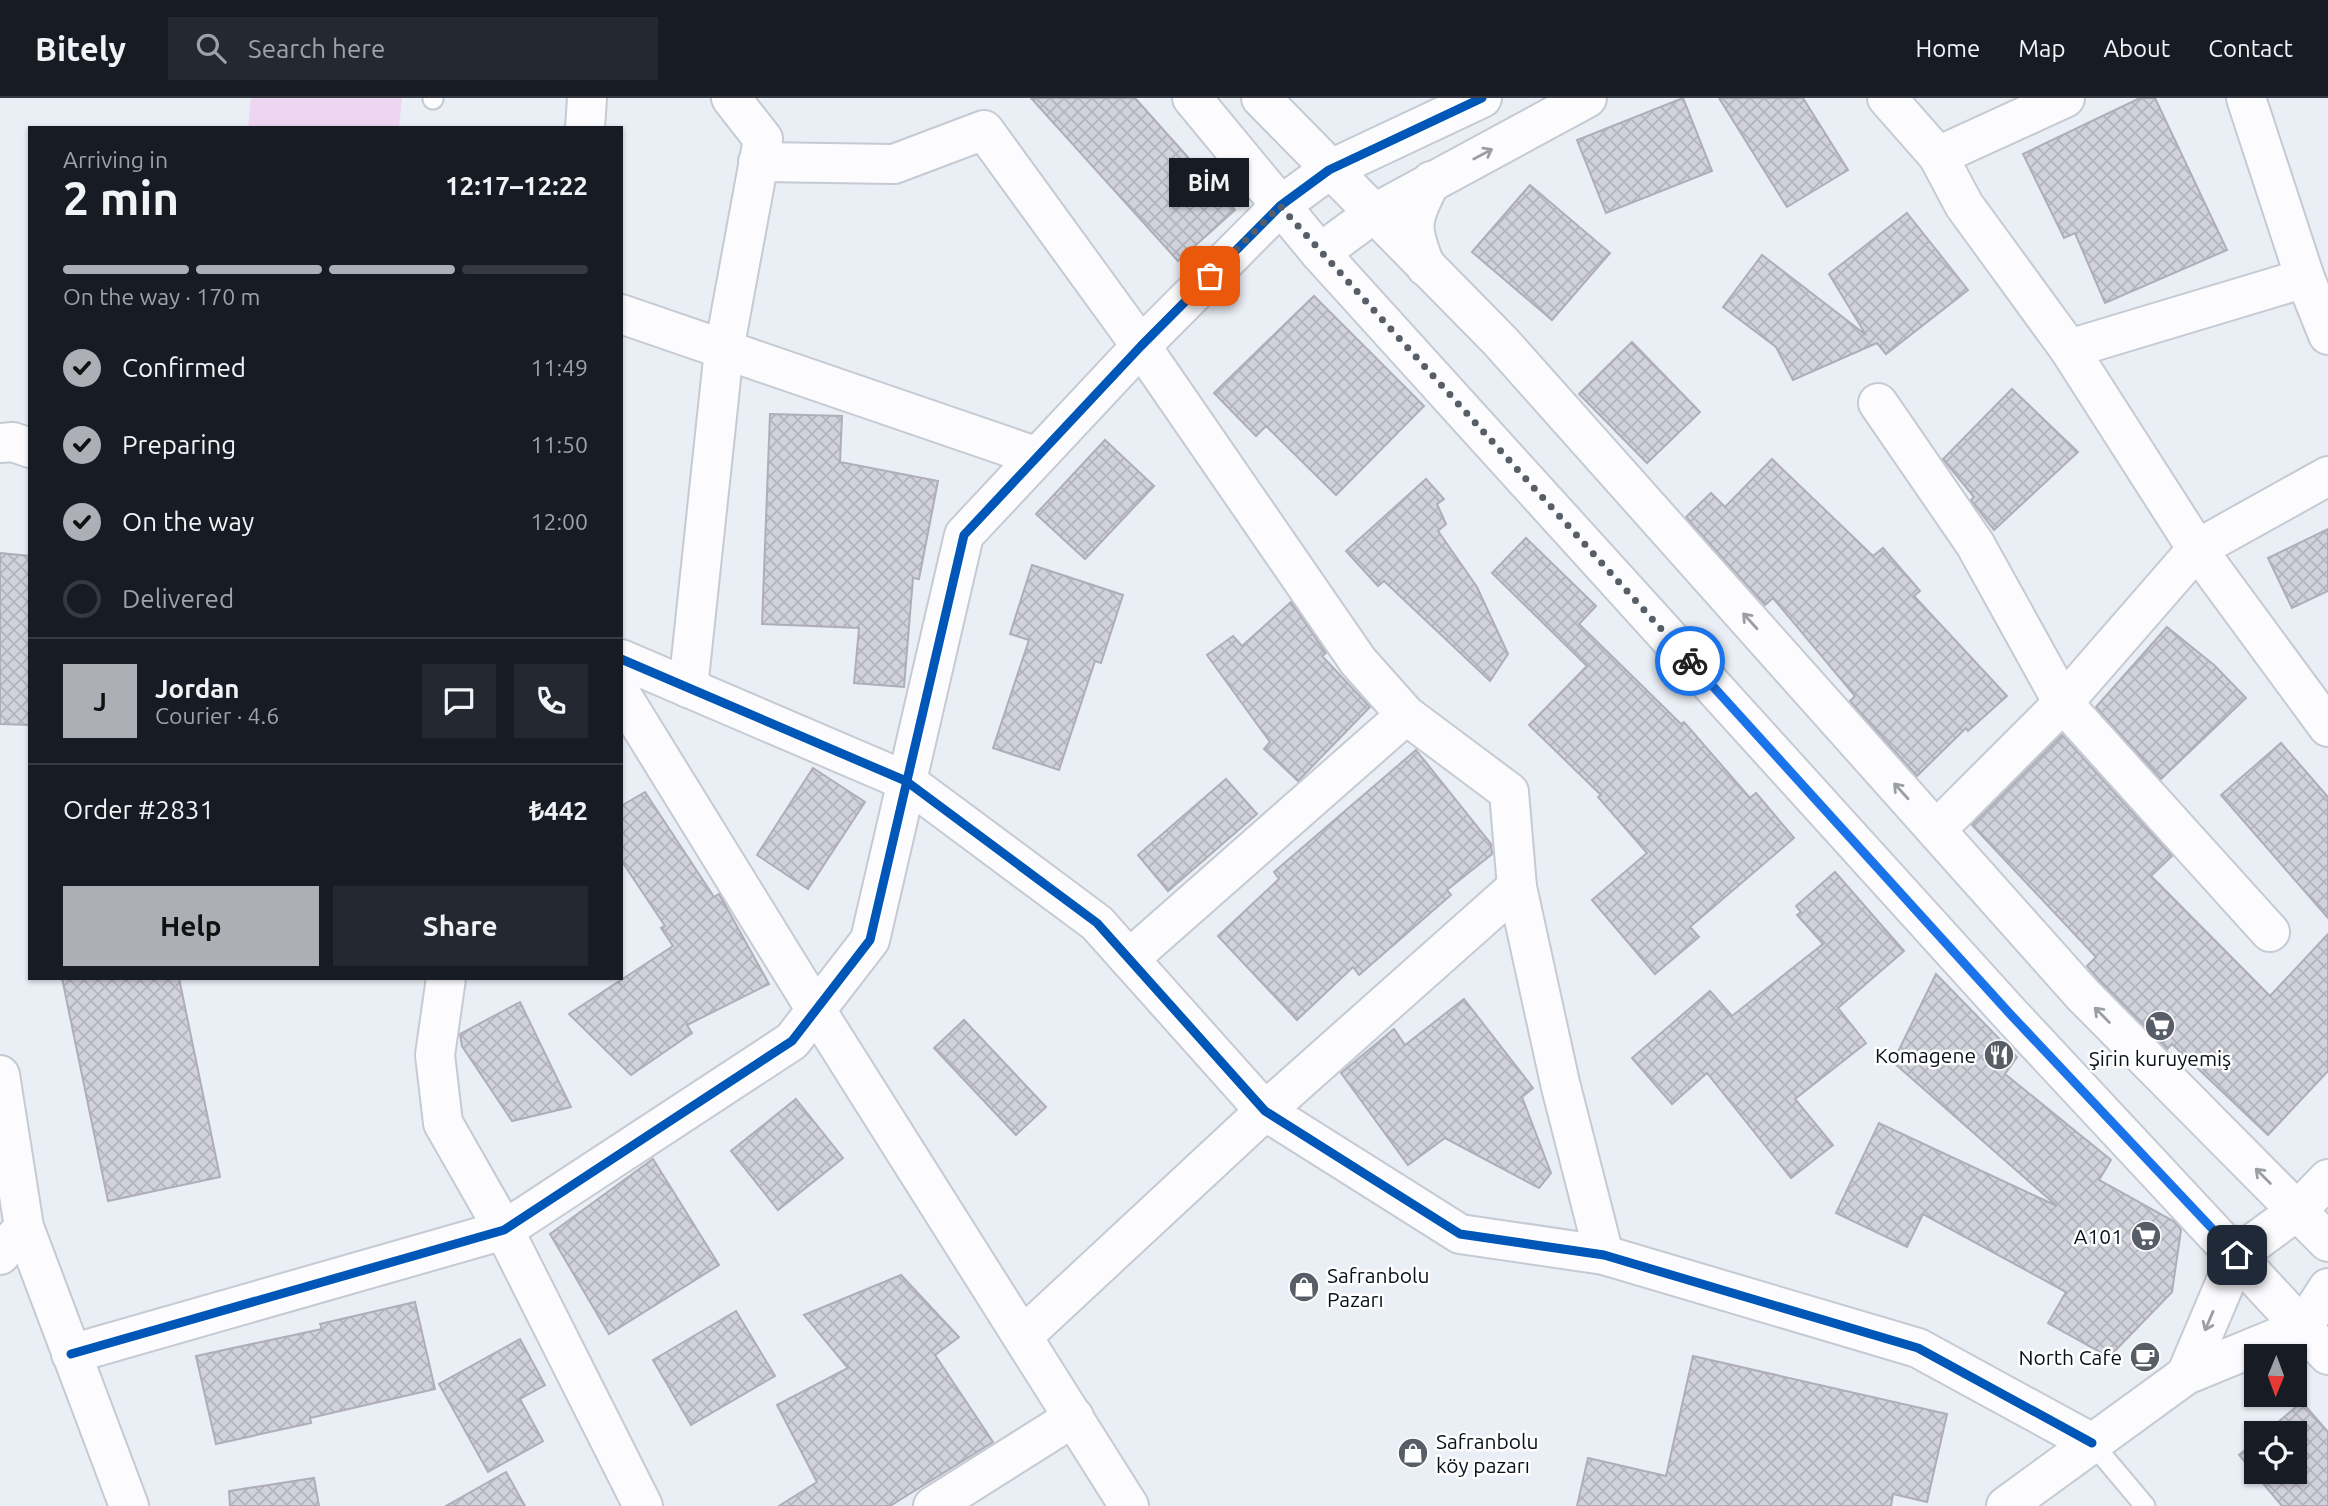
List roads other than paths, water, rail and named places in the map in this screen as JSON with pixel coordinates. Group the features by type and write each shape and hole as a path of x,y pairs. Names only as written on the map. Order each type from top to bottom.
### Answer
{"street":[{"path":"585,126 587,98"},
{"path":"688,688 724,350 763,139 731,98"},
{"path":"1192,98 1233,144 1320,253 2011,1015 2316,1341"},
{"path":"1261,98 1500,341 2083,995 2328,1242"},
{"path":"71,1354 504,1230 792,1041 870,940 964,535 1035,456 1280,206 1329,170 1482,98"},
{"path":"1320,253 1373,214 1587,98"},
{"path":"1938,156 2065,98"},
{"path":"2246,98 2305,278 2328,335"},
{"path":"1890,99 1938,156 1964,205 2069,349 2197,549 2328,727"},
{"path":"758,162 894,164 984,130 1141,346 1358,661 1406,715 1509,792 1517,887 1560,1083 1604,1255"},
{"path":"1426,267 1412,233 1431,181"},
{"path":"2069,349 2305,278"},
{"path":"623,315 1035,456"},
{"path":"1878,403 1975,544 2063,703 2270,932"},
{"path":"0,443 13,442 28,446"},
{"path":"1936,830 2063,703 2197,549 2328,476"},
{"path":"623,660 906,781 1097,923 1265,1111 1460,1234 1604,1255 1918,1348 2092,1443"},
{"path":"623,697 816,1010 1129,1506"},
{"path":"1129,959 1406,715"},
{"path":"1023,1336 1265,1111 1517,887"},
{"path":"446,980 435,1055 443,1123 504,1230 643,1506"},
{"path":"0,1076 12,1241 71,1354 129,1506"},
{"path":"2186,1375 2237,1255 2297,1211 2328,1179"},
{"path":"2316,1341 2328,1288"},
{"path":"2006,1506 2186,1375 2316,1341"},
{"path":"933,1506 1074,1417"}],"lane":[{"path":"2092,1443 2145,1506"}],"place":[{"name":"BİM","path":"1210,276"},
{"name":"Şirin kuruyemiş","path":"2160,1026"},
{"name":"Komagene","path":"1999,1055"},
{"name":"A101","path":"2146,1236"},
{"name":"Safranbolu Pazarı","path":"1304,1287"},
{"name":"North Cafe","path":"2145,1357"},
{"name":"Safranbolu köy pazarı","path":"1413,1453"}]}
